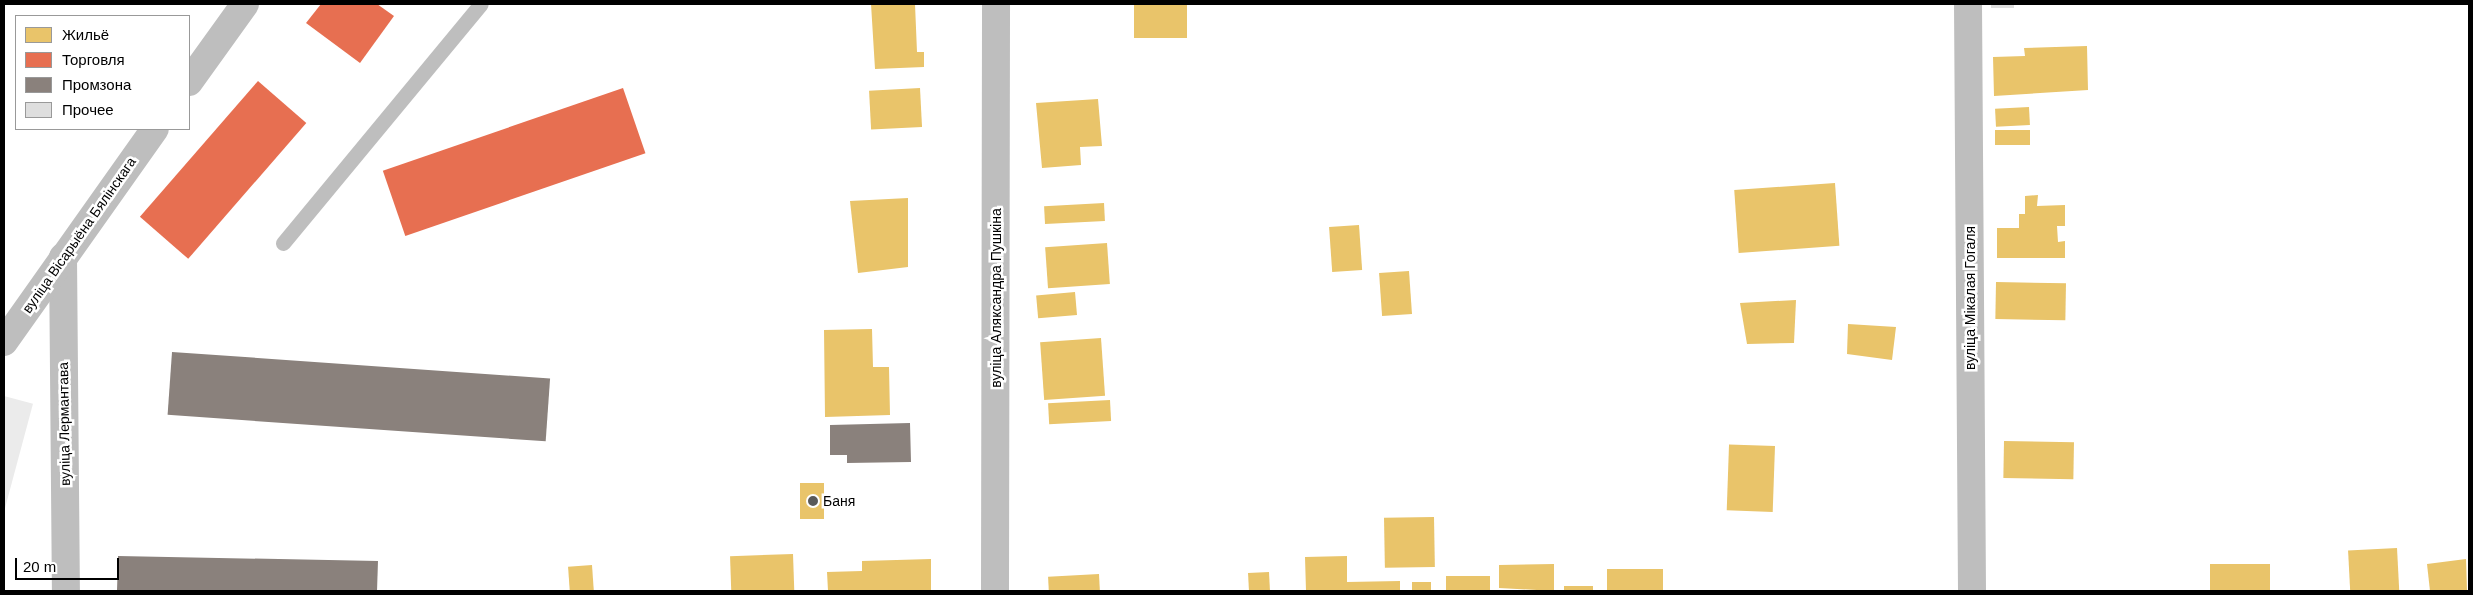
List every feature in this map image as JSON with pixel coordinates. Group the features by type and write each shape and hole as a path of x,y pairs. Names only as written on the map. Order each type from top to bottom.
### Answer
{"street":[{"path":"190,81 244,4"},
{"name":"вуліца Аляксандра Пушкіна","path":"995,591 996,4"},
{"name":"вуліца Мікалая Гогаля","path":"1968,4 1972,591"},
{"name":"вуліца Вісарыёна Бялінскага","path":"4,342 62,257 154,130"},
{"name":"вуліца Лермантава","path":"62,257 66,591"}],"lane":[{"path":"283,243 481,4"}],"shaded area":[{"path":"4,396 33,404 4,512"}],"building: Жильё":[{"path":"871,4 915,4 917,52 924,52 924,67 875,69"},
{"path":"1134,4 1187,4 1187,38 1134,38"},
{"path":"2087,46 2088,90 1994,96 1993,57 2025,56 2024,48"},
{"path":"920,88 922,127 871,130 869,91"},
{"path":"1098,99 1102,146 1080,147 1081,165 1042,168 1036,103"},
{"path":"2029,107 2030,125 1996,127 1995,109"},
{"path":"1995,130 2030,130 2030,145 1995,145"},
{"path":"1835,183 1839,246 1739,253 1734,190"},
{"path":"2038,195 2037,206 2065,205 2065,226 2057,226 2058,242 2065,241 2065,258 1997,258 1997,228 2019,228 2019,214 2025,214 2025,196"},
{"path":"908,198 908,267 858,273 850,201"},
{"path":"1104,203 1105,221 1045,224 1044,206"},
{"path":"1359,225 1362,270 1332,272 1329,227"},
{"path":"1107,243 1110,284 1048,288 1045,247"},
{"path":"1409,271 1412,314 1382,316 1379,273"},
{"path":"1996,282 2066,283 2065,320 1995,319"},
{"path":"1075,292 1077,315 1038,318 1036,295"},
{"path":"1796,300 1794,343 1747,344 1740,303"},
{"path":"1848,324 1896,327 1892,360 1847,354"},
{"path":"872,329 873,367 889,367 890,415 825,417 824,330"},
{"path":"1101,338 1105,396 1044,400 1040,342"},
{"path":"1110,400 1111,421 1049,424 1048,403"},
{"path":"2004,441 2074,442 2073,479 2003,478"},
{"path":"1729,444 1775,446 1773,512 1727,510"},
{"name":"Баня","path":"800,483 824,483 824,519 800,519"},
{"path":"1434,517 1435,567 1385,568 1384,518"},
{"path":"2397,548 2399,591 2350,591 2348,551"},
{"path":"793,554 794,591 731,591 730,556"},
{"path":"1347,556 1347,582 1400,581 1400,591 1306,591 1305,557"},
{"path":"931,559 931,591 828,591 827,572 862,571 862,561"},
{"path":"2466,559 2467,591 2430,591 2427,564"},
{"path":"1554,564 1554,591 1499,588 1499,565"},
{"path":"2210,564 2270,564 2270,591 2210,591"},
{"path":"592,565 594,591 570,591 568,567"},
{"path":"1607,569 1663,569 1663,591 1607,591"},
{"path":"1269,572 1270,591 1249,591 1248,573"},
{"path":"1099,574 1100,591 1049,591 1048,577"},
{"path":"1446,576 1490,576 1490,591 1446,591"},
{"path":"1412,582 1431,582 1431,591 1412,591"},
{"path":"1564,586 1593,586 1593,591 1564,591"}],"building: Торговля":[{"path":"321,4 377,4 394,16 360,63 306,23"},
{"path":"258,81 306,123 188,259 140,217"},
{"path":"623,88 645,153 405,236 383,171"}],"building: Промзона":[{"path":"172,352 550,378 546,441 168,415"},
{"path":"910,423 911,462 847,463 847,455 830,455 830,425"},
{"path":"118,556 378,561 377,591 117,591"}],"building: Прочее":[{"path":"1991,4 2014,4 2014,8 1991,8"}],"place":[{"name":"Баня","path":"813,501"}]}
